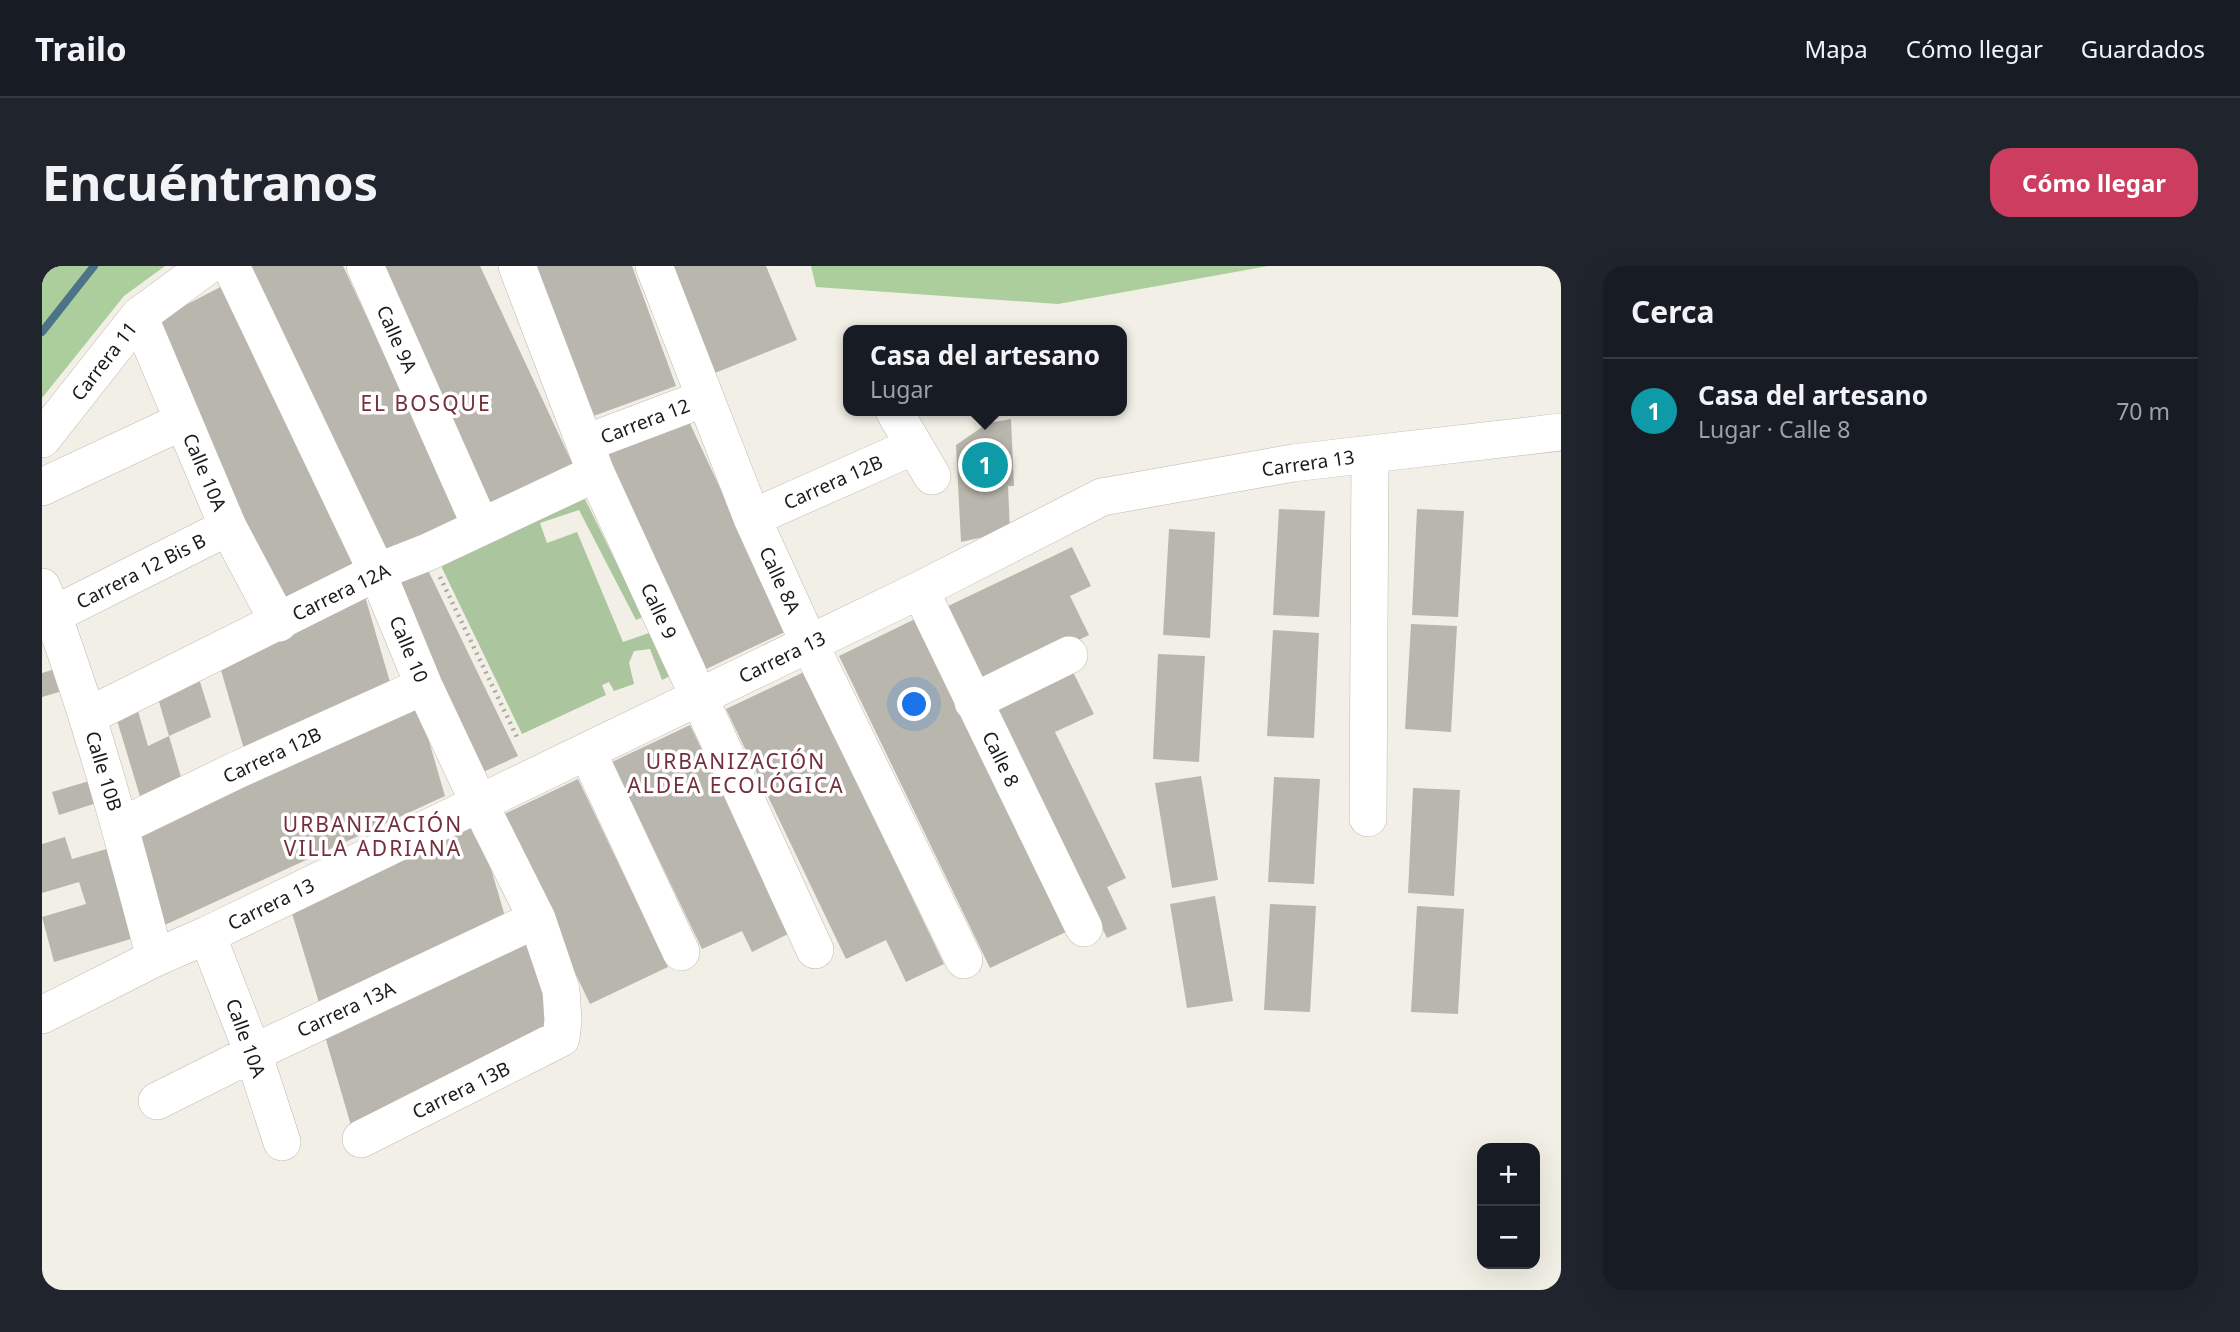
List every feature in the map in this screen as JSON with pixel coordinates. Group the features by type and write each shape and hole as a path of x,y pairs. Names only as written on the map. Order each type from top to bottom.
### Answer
{"street":[{"name":"Carrera 11","path":"42,439 139,317 207,266"},
{"name":"Calle 10","path":"231,266 377,572 424,686 537,919 561,990 564,1020 561,1038"},
{"name":"Calle 9A","path":"365,266 481,527"},
{"name":"Calle 9","path":"517,266 591,458 815,950"},
{"name":"Calle 8A","path":"654,266 752,518 809,643 964,960"},
{"name":"Calle 10A","path":"139,317 228,527 279,622"},
{"name":"Carrera 12","path":"591,458 705,398"},
{"name":"Carrera 12B","path":"752,518 923,461 897,416"},
{"path":"42,487 183,421"},
{"name":"Carrera 13","path":"45,1002 207,935 920,590 1101,497 1293,463 1561,432"},
{"path":"1368,817 1370,455"},
{"name":"Carrera 12A","path":"88,716 377,572 481,527 591,458"},
{"name":"Carrera 12 Bis B","path":"48,601 228,527"},
{"name":"Calle 8","path":"920,590 1084,928"},
{"name":"Calle 10B","path":"48,601 88,716 121,826 155,958"},
{"path":"973,702 1069,655"},
{"name":"Carrera 12B","path":"121,826 237,770 424,686"},
{"path":"587,751 681,952"},
{"name":"Carrera 13A","path":"157,1101 537,919"},
{"name":"Calle 10A","path":"207,935 253,1053 282,1142"},
{"name":"Carrera 13B","path":"361,1139 561,1038"}],"path":[{"path":"437,571 517,737"}],"green space":[{"path":"42,266 165,266 124,296 42,398"},
{"path":"811,266 1268,266 1058,304 816,287"},
{"path":"582,493 643,617 636,620 579,510 540,523 547,543 577,532 623,642 649,633 670,676 662,680 650,649 634,651 629,663 634,684 614,691 609,682 602,685 606,695 522,734 442,568 444,559"}],"building":[{"path":"243,266 343,266 461,519 376,558"},
{"path":"376,266 480,266 575,469 490,508"},
{"path":"531,266 632,266 676,386 588,418"},
{"path":"664,266 766,266 797,340 710,375"},
{"path":"232,281 368,572 283,611 149,324"},
{"path":"685,413 787,631 702,671 600,453"},
{"path":"1011,419 1014,486 1008,486 1010,531 961,542 956,445 988,423"},
{"path":"1279,509 1325,511 1319,617 1273,615"},
{"path":"1417,509 1464,511 1458,617 1412,615"},
{"path":"1169,529 1215,532 1210,638 1163,635"},
{"path":"1072,547 1091,586 1070,596 1089,635 984,685 946,607"},
{"path":"427,568 518,756 479,774 388,587"},
{"path":"364,593 392,689 246,756 218,660"},
{"path":"917,618 1068,931 990,968 839,656"},
{"path":"1411,624 1457,626 1451,732 1405,729"},
{"path":"1273,630 1319,633 1314,738 1267,736"},
{"path":"1158,654 1205,656 1199,762 1153,759"},
{"path":"62,667 69,689 42,697 42,673"},
{"path":"196,669 211,717 169,736 155,688"},
{"path":"804,672 944,964 906,982 886,940 846,959 726,709"},
{"path":"1073,672 1094,714 1055,732 1126,878 1107,887 1127,929 1107,938 997,709"},
{"path":"134,697 148,746 169,736 183,784 142,803 113,707"},
{"path":"417,700 445,796 154,930 126,833"},
{"path":"690,725 790,933 752,952 742,931 702,949 612,762"},
{"path":"1201,776 1218,880 1172,888 1155,783"},
{"path":"1274,777 1320,779 1314,884 1268,882"},
{"path":"96,779 103,801 59,815 52,792"},
{"path":"578,779 668,967 590,1004 500,816"},
{"path":"1413,788 1460,790 1454,896 1408,893"},
{"path":"478,824 506,920 320,1006 291,910"},
{"path":"65,837 72,859 117,846 144,935 54,962 42,917 86,904 79,882 42,893 42,844"},
{"path":"1215,896 1233,1001 1187,1008 1170,904"},
{"path":"1270,904 1316,906 1310,1012 1264,1010"},
{"path":"1417,906 1464,909 1458,1014 1411,1012"},
{"path":"532,937 561,1033 352,1129 324,1033"}],"waterway":[{"path":"42,332 94,266"}],"place":[{"name":"Casa del artesano","path":"985,465"}],"district":[{"name":"EL BOSQUE","path":"426,404"},
{"name":"URBANIZACIÓN ALDEA ECOLÓGICA","path":"736,774"},
{"name":"URBANIZACIÓN VILLA ADRIANA","path":"373,837"}]}
